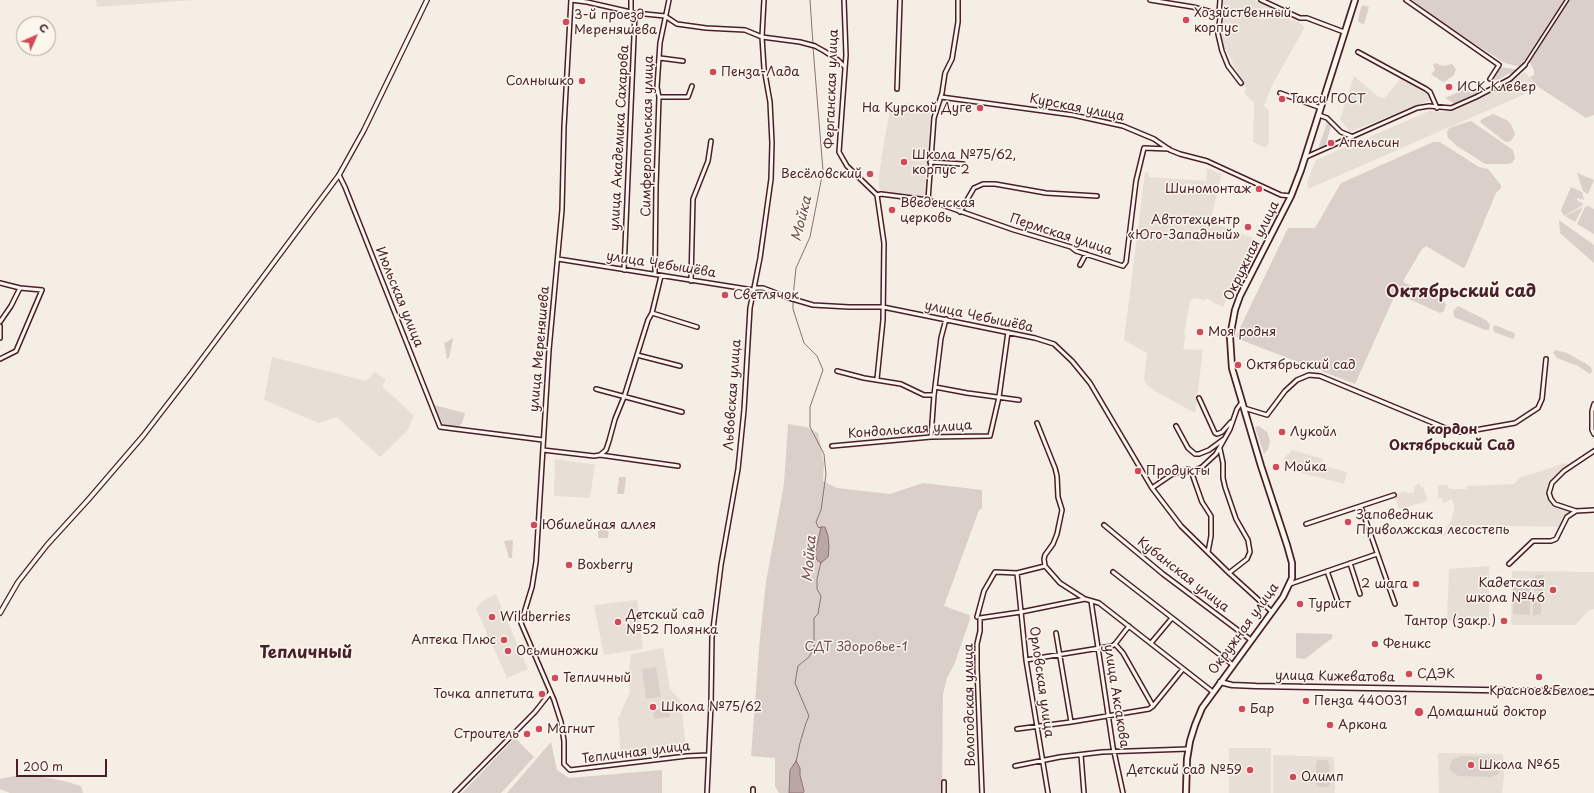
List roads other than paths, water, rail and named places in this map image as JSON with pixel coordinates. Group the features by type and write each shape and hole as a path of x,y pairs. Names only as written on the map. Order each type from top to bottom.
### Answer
{"main road":[{"name":"Окружная улица","path":"1186,793 1188,749 1202,708 1283,597 1290,584 1292,563 1267,487 1232,368 1230,337 1233,319 1240,296 1291,196 1306,157 1355,0"},
{"name":"улица Кижеватова","path":"1220,682 1232,685 1256,686 1594,692"}],"street":[{"path":"0,612 18,582 47,545 93,495 167,406 339,175 364,130 427,0"},
{"path":"571,0 587,2 635,13 665,16 677,24 706,28 745,30 762,37 800,42 815,46 845,67"},
{"name":"улица Мереняшева","path":"550,693 521,623 534,573 549,350 562,210 564,128 571,0"},
{"path":"631,0 631,11"},
{"name":"Симферопольская улица","path":"656,274 656,187 659,97 657,87 660,43 669,0"},
{"name":"Львовская улица","path":"707,793 712,637 721,565 738,469 744,410 748,327 772,179 770,102 764,68 762,37 764,0"},
{"name":"Ферганская улица","path":"844,0 845,67 839,152 847,166 877,195"},
{"path":"897,89 900,0"},
{"path":"928,200 934,118 941,97 945,73 952,59 958,22 958,0"},
{"path":"1150,0 1193,7 1218,14"},
{"path":"1220,0 1218,34 1222,51 1228,66 1241,83"},
{"path":"1261,0 1300,18 1307,18 1344,32"},
{"path":"1406,0 1499,65 1490,79"},
{"path":"1306,157 1417,108 1429,106 1436,108 1451,108 1510,79 1525,65 1567,0"},
{"name":"улица Академика Сахарова","path":"624,270 635,13"},
{"path":"1358,52 1426,89 1430,92 1436,108"},
{"path":"660,58 683,61"},
{"path":"659,97 688,97 692,86"},
{"path":"1280,93 1321,108"},
{"name":"Курская улица","path":"941,97 1073,115 1123,126 1154,139 1180,154 1207,162 1281,195 1291,196"},
{"path":"1319,115 1327,118 1341,132 1353,137"},
{"path":"1340,143 1343,136 1341,132"},
{"path":"691,281 693,199 708,161 711,141"},
{"name":"Пермская улица","path":"877,195 881,194 928,200 960,212 1071,247 1076,251 1123,266 1126,262 1136,181 1144,148 1169,149"},
{"path":"930,162 963,164"},
{"name":"Июльская улица","path":"339,175 348,194 440,427 543,440"},
{"path":"960,212 974,188 983,184 995,184 1046,193 1097,196"},
{"path":"876,379 883,320 884,243 877,195"},
{"path":"1080,265 1086,254"},
{"name":"улица Чебышёва","path":"558,259 753,290 756,288 763,288 813,305 849,308 883,307 1008,332 1054,344 1072,361 1090,383 1152,488 1181,526 1272,612"},
{"path":"600,455 606,450 615,419 624,397 648,320 652,313 660,276"},
{"path":"0,283 20,288 42,290 16,351 0,359"},
{"path":"0,322 11,306 20,288"},
{"path":"652,313 697,327"},
{"path":"931,437 934,395 941,338 946,320"},
{"path":"0,326 0,338"},
{"path":"999,397 1008,332"},
{"path":"637,355 680,366"},
{"path":"1244,408 1267,415 1285,391 1297,380 1309,375 1320,376 1455,432 1464,432 1515,422 1538,408 1542,399 1546,359"},
{"path":"837,371 901,384 924,395 934,395"},
{"path":"935,387 1019,400"},
{"path":"596,389 682,412"},
{"name":"Кондольская улица","path":"832,446 931,437 990,436 999,397"},
{"path":"1199,398 1215,433 1217,434 1222,432 1232,421"},
{"path":"1152,488 1171,475 1188,470 1192,472 1202,467 1212,459 1220,449 1242,402"},
{"path":"1594,404 1592,411 1592,430 1594,434"},
{"path":"1037,424 1055,468 1058,497 1062,510 1057,534 1053,544 1045,555 1044,566 1060,583 1085,599 1104,606 1213,692"},
{"path":"1176,426 1188,448 1195,454 1209,450 1225,438"},
{"path":"1220,449 1223,462 1223,478 1225,487 1234,513 1248,540 1250,552 1247,559 1229,573"},
{"path":"543,450 594,456 600,455 678,466"},
{"path":"1594,451 1564,471 1552,483 1549,489 1551,499 1555,504 1576,511 1594,510"},
{"path":"1192,472 1202,502 1211,516 1211,536 1208,552"},
{"path":"1306,524 1346,510 1361,507 1370,502 1394,496"},
{"path":"1361,507 1395,604"},
{"path":"1509,564 1532,541 1551,541 1556,539 1566,517 1576,511"},
{"name":"Кубанская улица","path":"1104,525 1163,574 1251,640"},
{"path":"1290,584 1377,554"},
{"path":"1350,563 1360,594"},
{"path":"1017,573 1044,566"},
{"path":"1327,571 1339,605"},
{"name":"Вологодская улица","path":"982,793 977,668 977,644 980,631 978,617 984,591 995,572 1017,573"},
{"path":"1113,572 1233,665"},
{"name":"Орловская улица","path":"1017,573 1026,660 1048,793"},
{"path":"978,617 1021,612 1085,599"},
{"name":"улица Аксакова","path":"1091,601 1108,716 1123,793"},
{"path":"1151,643 1172,618"},
{"path":"1026,660 1109,647 1115,644 1129,626"},
{"path":"1056,633 1071,722"},
{"path":"1115,644 1123,653 1153,706"},
{"path":"1017,729 1071,722 1146,709 1153,706 1183,669"},
{"path":"455,793 534,712 550,693"},
{"name":"Тепличная улица","path":"550,693 560,722 564,741 564,764 570,770 687,756 708,755"},
{"path":"1016,766 1060,757 1102,752 1188,749"},
{"path":"1081,755 1084,793"},
{"path":"944,782 944,793"}],"waterway":[{"name":"Мойка","path":"810,0 813,44"},
{"name":"Мойка","path":"793,297 796,268 810,237 823,171 813,47"},
{"name":"Мойка","path":"793,300 793,309 804,343 817,356 823,370 810,407 810,427 824,454 826,474 821,510 816,522 818,527 821,528"},
{"name":"Мойка","path":"796,762 800,743 809,716 795,683 798,666 809,657 814,648 814,618 818,614 821,596 817,589 817,579 821,562"}],"place":[{"name":"Хозяйственный корпус","path":"1186,20"},
{"name":"3-й проезд Мереняшева","path":"566,22"},
{"name":"Пенза-Лада","path":"713,72"},
{"name":"Солнышко","path":"582,81"},
{"name":"ИСК Клевер","path":"1449,87"},
{"name":"Такси ГОСТ","path":"1282,99"},
{"name":"На Курской Дуге","path":"980,108"},
{"name":"Апельсин","path":"1331,143"},
{"name":"Школа №75/62, корпус 2","path":"904,162"},
{"name":"Весёловский","path":"870,174"},
{"name":"Шиномонтаж","path":"1259,189"},
{"name":"Введенская церковь","path":"892,210"},
{"name":"Автотехцентр «Юго-Западный»","path":"1248,227"},
{"name":"Светлячок","path":"725,295"},
{"name":"Моя родня","path":"1200,332"},
{"name":"Октябрьский сад","path":"1238,365"},
{"name":"Лукойл","path":"1282,432"},
{"name":"Мойка","path":"1276,467"},
{"name":"Продукты","path":"1138,471"},
{"name":"Заповедник Приволжская лесостепь","path":"1348,522"},
{"name":"Юбилейная аллея","path":"534,525"},
{"name":"Boxberry","path":"569,565"},
{"name":"2 шага","path":"1416,584"},
{"name":"Кадетская школа №46","path":"1553,590"},
{"name":"Турист","path":"1300,604"},
{"name":"Wildberries","path":"492,617"},
{"name":"Тантор (закр.)","path":"1504,621"},
{"name":"Детский сад №52 Полянка","path":"618,622"},
{"name":"Аптека Плюс","path":"504,640"},
{"name":"Феникс","path":"1375,644"},
{"name":"Осьминожки","path":"508,651"},
{"name":"СДЭК","path":"1409,674"},
{"name":"Красное&Белое","path":"1539,677"},
{"name":"Тепличный","path":"555,678"},
{"name":"Точка аппетита","path":"542,694"},
{"name":"Пенза 440031","path":"1306,701"},
{"name":"Школа №75/62","path":"653,707"},
{"name":"Бар","path":"1242,709"},
{"name":"Домашний доктор","path":"1419,712"},
{"name":"Аркона","path":"1330,725"},
{"name":"Магнит","path":"539,729"},
{"name":"Строитель","path":"527,734"},
{"name":"Школа №65","path":"1471,765"},
{"name":"Детский сад №59","path":"1250,770"},
{"name":"Олимп","path":"1293,777"}],"district":[{"name":"Октябрьский сад","path":"1461,292"},
{"name":"кордон Октябрьский Сад","path":"1452,438"},
{"name":"Тепличный","path":"306,653"}],"park label":[{"name":"СДТ Здоровье-1","path":"856,647"}]}
